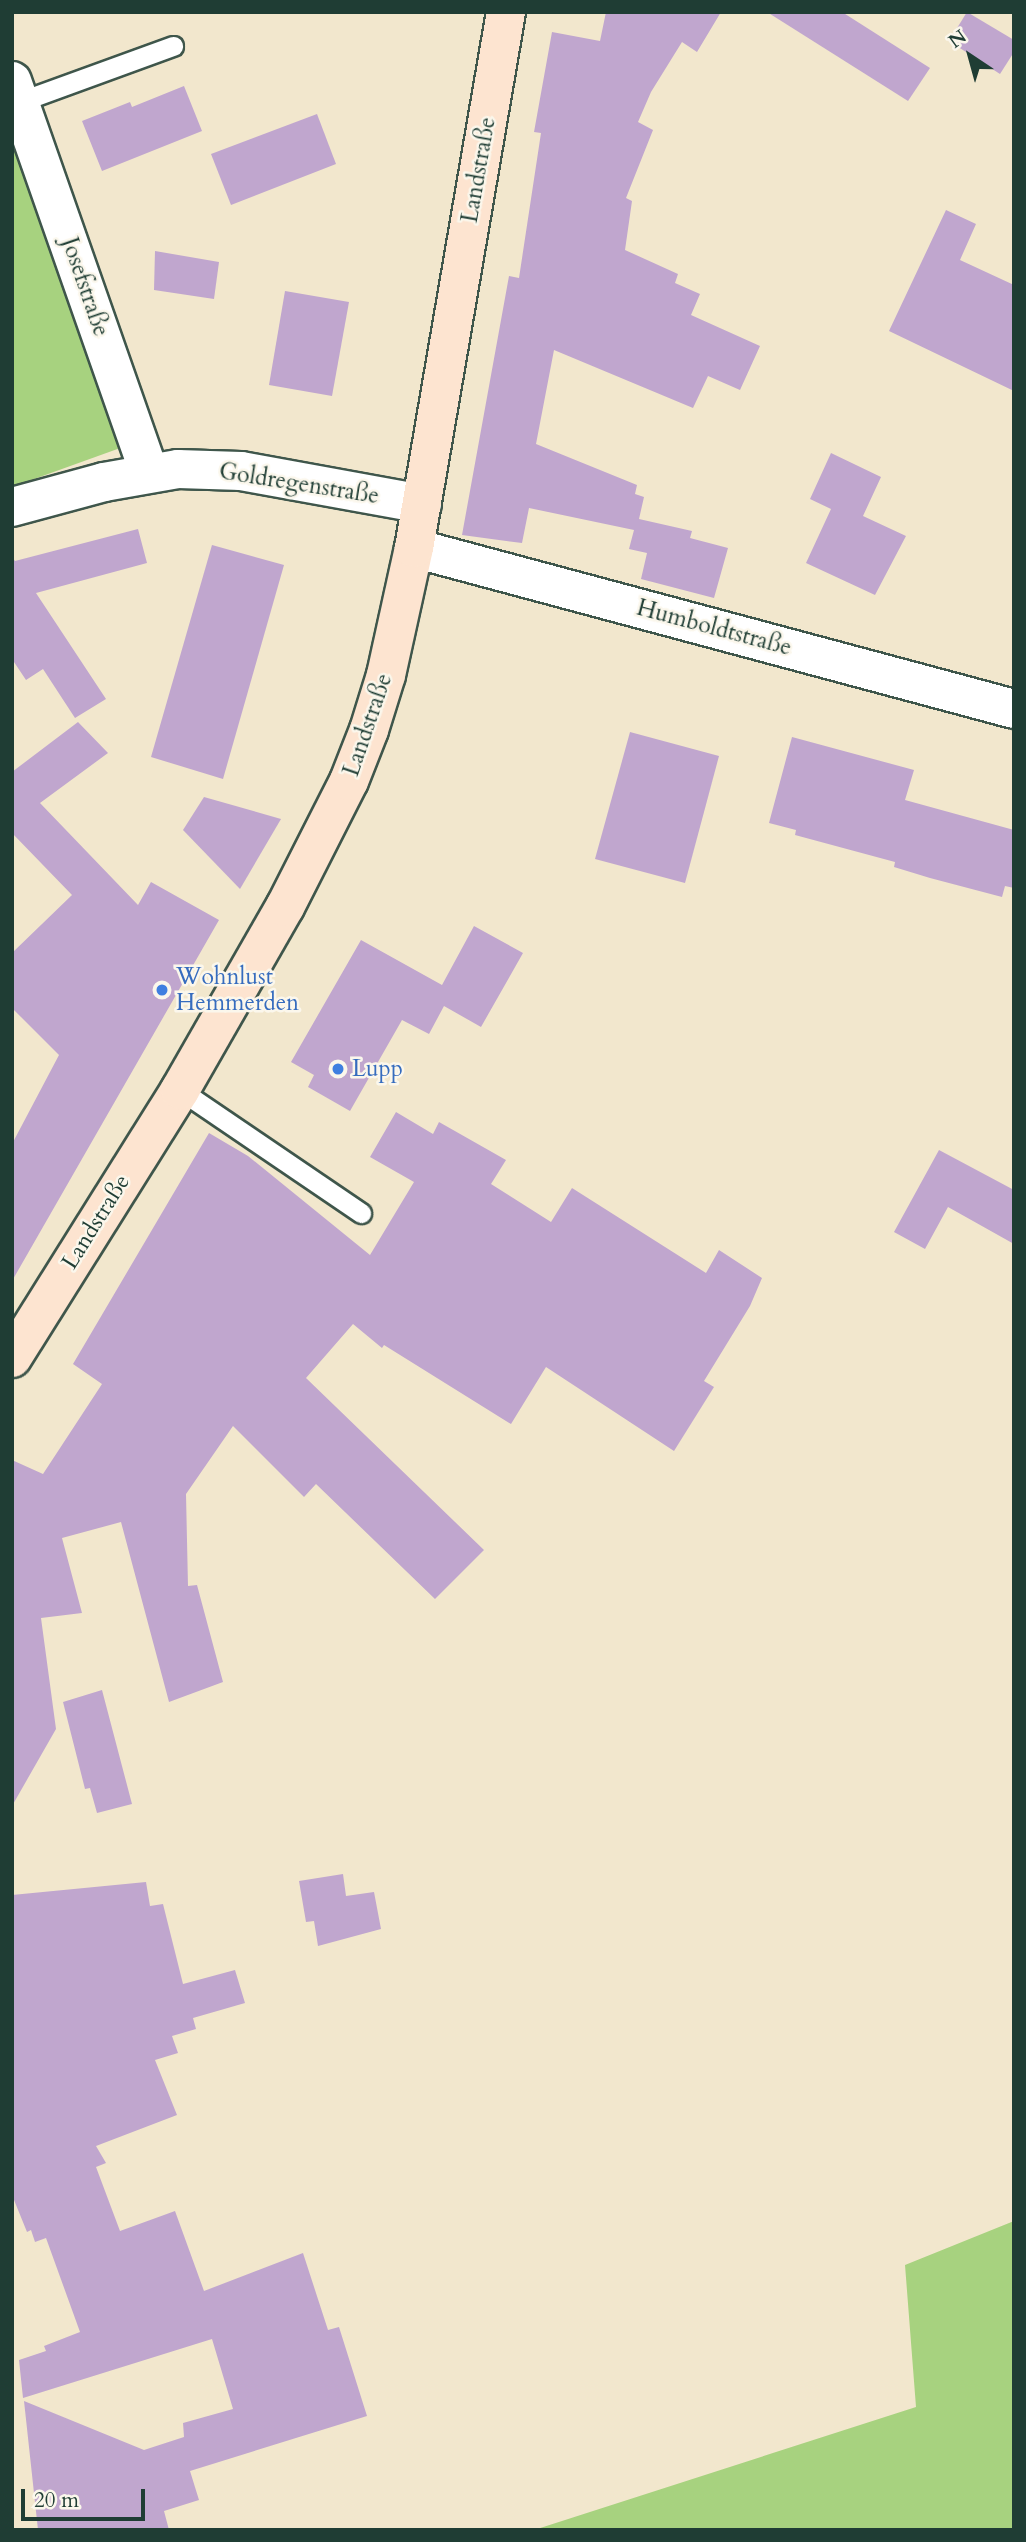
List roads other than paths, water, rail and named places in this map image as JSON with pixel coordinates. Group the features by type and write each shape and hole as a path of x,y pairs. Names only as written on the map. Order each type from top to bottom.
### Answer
{"street":[{"name":"Landstraße","path":"12,1359 180,1090 285,906 349,781 386,675 414,548 506,12"},
{"name":"Josefstraße","path":"16,92 149,472"},
{"name":"Goldregenstraße","path":"12,508 149,472 178,469 241,471 422,504"},
{"name":"Humboldtstraße","path":"414,548 1014,709"}],"lane":[{"name":"Josefstraße","path":"16,92 173,46"},
{"path":"180,1090 361,1213"}],"place":[{"name":"Wohnlust Hemmerden","path":"162,990"},
{"name":"Lupp","path":"338,1069"}]}
